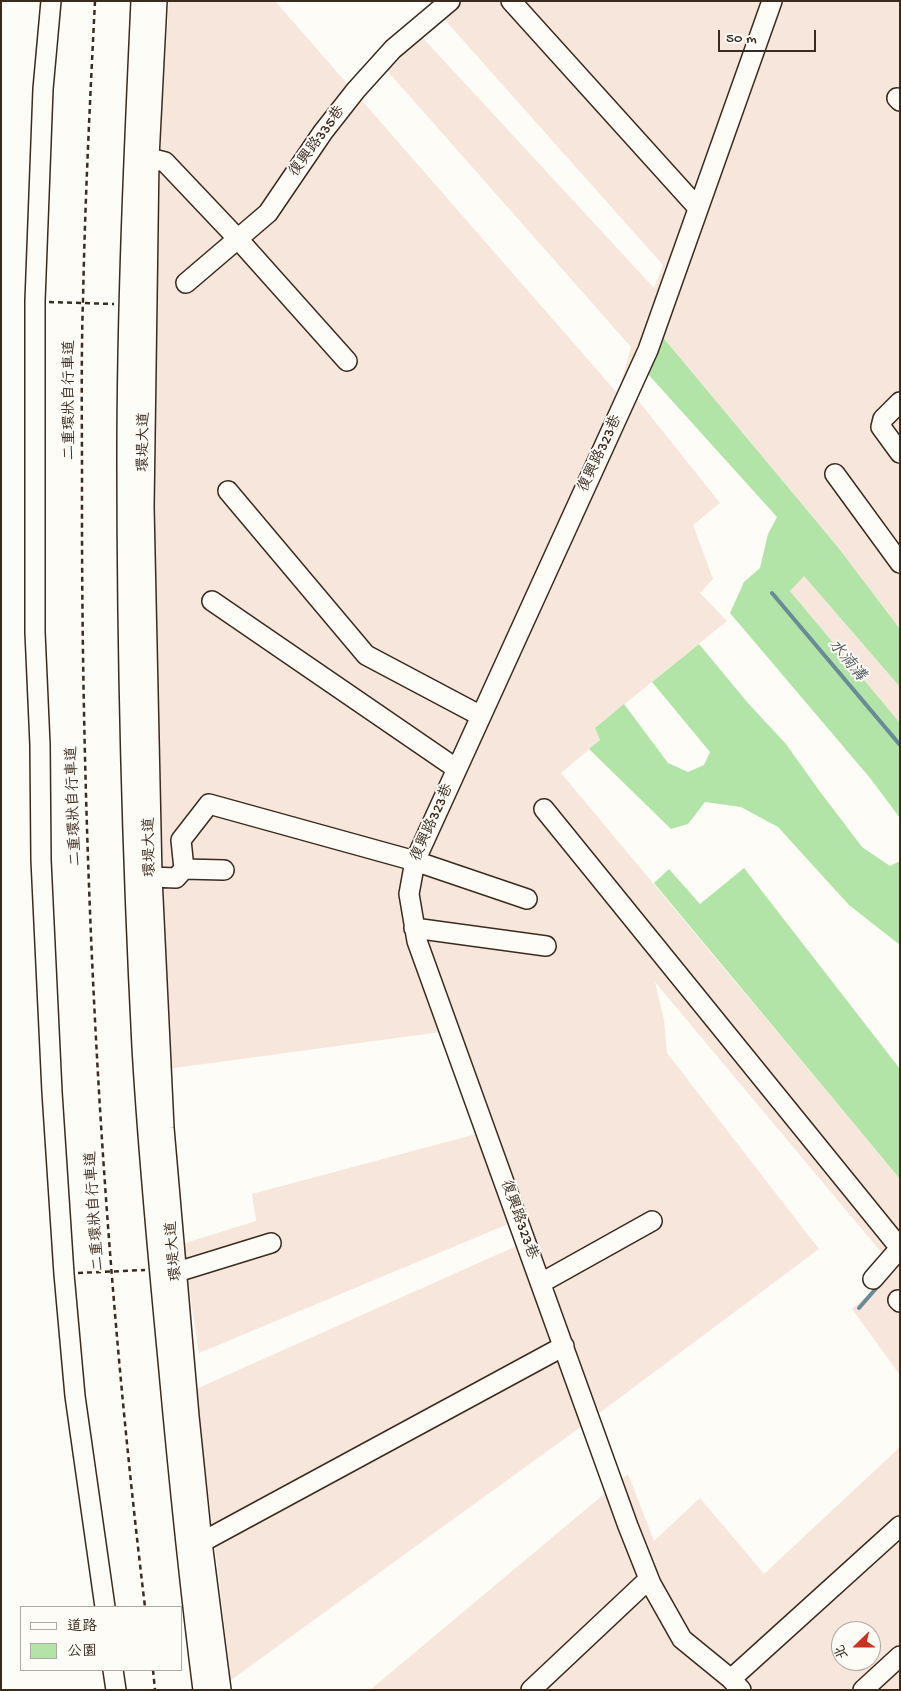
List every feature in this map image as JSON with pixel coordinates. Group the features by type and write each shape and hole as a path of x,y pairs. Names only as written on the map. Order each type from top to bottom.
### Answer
{"street":[{"path":"51,1 43,89 35,301 35,622 40,745 41,860 52,1092 64,1274 75,1396 105,1606"},
{"name":"環堤大道","path":"141,1 144,507 152,877 164,1128 202,1542 207,1655 204,1690"},
{"name":"環堤大道","path":"157,1 141,158 127,459 130,694 136,916 142,1051 159,1269 181,1502 207,1655 221,1690"},
{"name":"復興路335巷","path":"186,283 268,213 323,132 362,83 393,49 450,1"},
{"path":"511,1 601,98 698,208"},
{"name":"復興路323巷","path":"736,1685 682,1639 649,1579 417,941 409,894 415,860 648,350 772,1"},
{"path":"141,158 165,162 347,361"},
{"path":"900,402 883,419 881,427 900,453"},
{"path":"835,474 900,563"},
{"path":"228,491 366,655 481,716"},
{"path":"212,601 457,769"},
{"path":"152,877 176,878 184,869 181,840 209,804 415,860 527,900"},
{"path":"544,809 900,1248 873,1279"},
{"path":"184,869 224,870"},
{"path":"414,928 546,946"},
{"path":"541,1283 652,1221"},
{"path":"177,1272 271,1242"},
{"path":"202,1542 564,1346"},
{"path":"736,1685 900,1526"},
{"path":"530,1690 649,1579"},
{"path":"863,1690 900,1656"},
{"path":"113,1671 116,1690"}],"path":[{"name":"二重環狀自行車道","path":"95,1 87,158 83,303 82,588 86,824 98,1073 112,1273 134,1513 146,1606"},
{"path":"35,301 122,304"},
{"path":"64,1274 151,1270"},
{"path":"153,1671 156,1690"}],"shaded area":[{"path":"169,1 275,1 618,394 631,347 376,58 409,23 654,288 663,265 428,1 900,1 900,629 837,546 661,335 637,399 720,503 693,525 713,579 700,593 727,621 595,728 600,740 561,773 900,1179 900,1375 852,1309 893,1273 881,1252 655,982 664,1020 667,1053 819,1249 582,1426 231,1680 196,1389 521,1244 513,1222 199,1353 182,1244 256,1221 252,1194 480,1133 448,1031 167,1069 158,831 152,558 153,414 162,109"},
{"path":"803,575 900,687 900,723 790,591"},
{"path":"900,1447 900,1690 370,1690 628,1474 654,1541 700,1498 764,1574"}],"green space":[{"path":"661,335 837,546 900,629 900,687 804,576 790,591 900,723 900,818 870,778 730,613 744,582 760,568 768,534 777,517 647,373"},
{"path":"699,644 747,702 786,744 862,847 890,866 900,861 900,945 849,905 778,827 741,807 705,802 688,824 671,829 589,749 600,740 595,728 624,704 668,763 688,772 704,765 710,752 652,682"},
{"path":"744,868 900,1069 900,1179 654,883 669,869 700,904"}],"waterway":[{"name":"水湳溝","path":"772,593 900,745"},
{"path":"859,1308 879,1285"}]}
